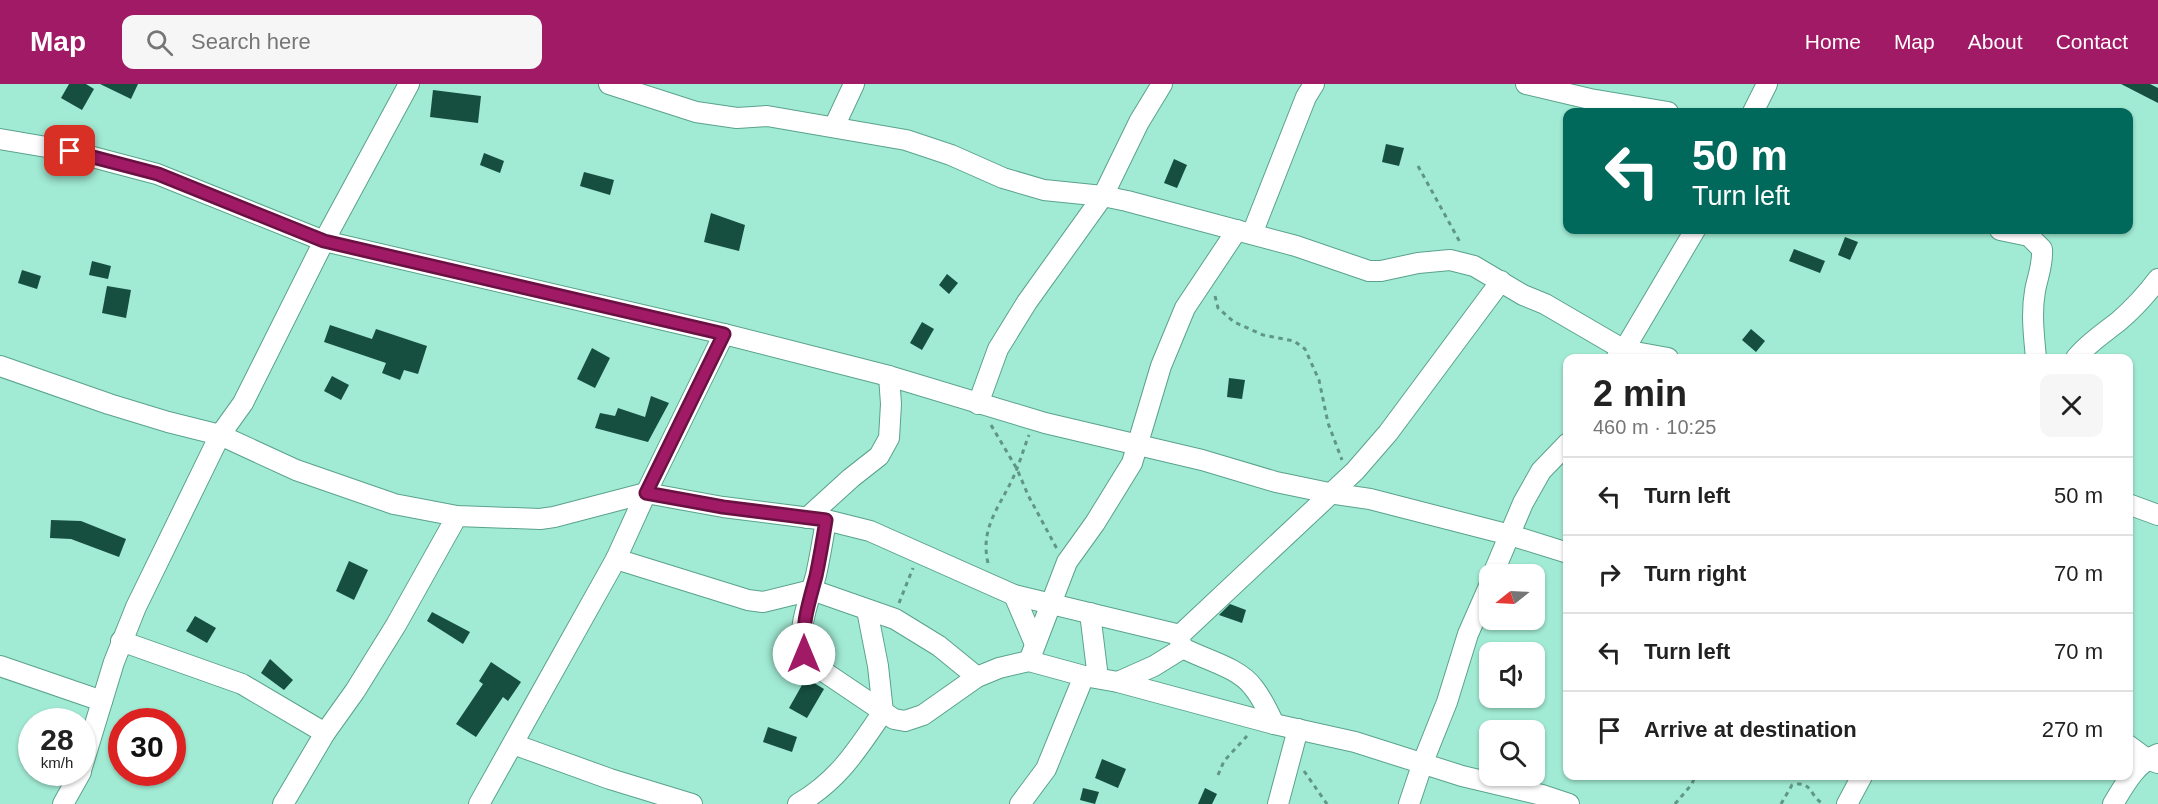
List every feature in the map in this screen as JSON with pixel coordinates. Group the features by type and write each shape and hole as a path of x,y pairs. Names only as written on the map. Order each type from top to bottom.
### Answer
{"street":[{"path":"96,721 121,641 220,435 243,403 324,241 409,84"},
{"path":"609,84 696,112 737,118 767,116 906,140 951,155 1003,178 1044,190 1103,196 1245,232 1369,271 1450,260 1474,266 1523,295 1545,304 1620,354 1693,234"},
{"path":"834,127 854,84"},
{"path":"978,404 998,349 1027,302 1103,196 1139,122 1162,84"},
{"path":"816,519 823,543 805,616 802,639 804,654 808,661 894,719 905,721 923,715 977,677 1032,652 1067,562 1095,523 1132,463 1161,366 1185,308 1208,274 1245,232 1314,84"},
{"path":"1526,84 1590,99 1644,108"},
{"path":"1755,108 1767,84"},
{"path":"0,139 70,151 158,174 324,241 724,334 889,376 978,404 1202,460 1276,482 1370,499 1510,535 1563,551"},
{"path":"2017,234 2029,237 2042,249 2043,263 2035,291 2032,316 2036,354"},
{"path":"2080,354 2094,339 2144,299 2158,279"},
{"path":"1118,682 1154,666 1182,641 1329,493 1352,473 1388,432 1501,281"},
{"path":"479,804 616,559 724,334"},
{"path":"0,366 109,404 220,435 296,470 425,512 457,516 554,518 646,493 723,507 816,519 870,531 1014,595 1090,613 1182,641 1252,685 1265,704 1269,723"},
{"path":"816,519 851,478 879,456 889,438 891,404 889,376"},
{"path":"1497,564 1523,503 1541,471 1563,448"},
{"path":"1352,473 1370,499"},
{"path":"2133,506 2158,515"},
{"path":"283,804 325,732 355,691 396,625 457,516"},
{"path":"616,559 748,600 763,602 812,590 895,619 939,646 977,677"},
{"path":"1014,595 1032,652 1091,677 1118,682 1269,723 1355,742 1462,776 1542,795 1569,804"},
{"path":"1409,804 1447,702 1468,634 1479,609"},
{"path":"798,804 819,792 849,762 883,712 878,666 867,610"},
{"path":"1020,804 1046,769 1091,677 1090,613"},
{"path":"121,641 242,684 325,732"},
{"path":"0,666 102,701"},
{"path":"1278,804 1298,729"},
{"path":"513,744 610,779 693,804"},
{"path":"2133,748 2154,758 2133,775"},
{"path":"1847,804 1860,780"},
{"path":"2113,804 2127,780"},
{"path":"63,804 73,786"}],"path":[{"path":"1418,166 1474,266"},
{"path":"1208,274 1218,308 1234,322 1263,335 1294,341 1305,349 1319,380 1328,423 1339,453 1352,473"},
{"path":"978,404 1017,469 1053,544 1067,562"},
{"path":"993,586 985,551 985,538 1017,469 1034,419"},
{"path":"895,619 903,592 920,552"},
{"path":"1218,775 1224,761 1236,747 1269,723"},
{"path":"1292,753 1327,804"},
{"path":"1675,804 1694,780"},
{"path":"1781,804 1792,785 1800,783 1808,786 1817,800 1823,804"}],"building":[{"path":"69,84 86,84 94,89 82,110 61,98"},
{"path":"100,84 138,84 131,99"},
{"path":"2121,84 2150,84 2158,88 2158,103"},
{"path":"433,90 481,96 478,123 430,117"},
{"path":"1386,144 1404,148 1399,166 1382,162"},
{"path":"484,153 504,161 500,173 480,165"},
{"path":"1174,159 1187,165 1177,188 1164,183"},
{"path":"584,172 614,180 610,195 580,186"},
{"path":"711,213 745,225 739,251 704,242"},
{"path":"1845,237 1858,242 1850,260 1838,255"},
{"path":"1794,249 1825,261 1820,273 1789,261"},
{"path":"92,261 111,266 108,279 89,275"},
{"path":"22,270 41,276 37,289 18,283"},
{"path":"947,274 958,283 949,294 939,285"},
{"path":"107,286 131,290 126,318 102,313"},
{"path":"922,322 934,329 922,350 910,343"},
{"path":"330,325 372,339 376,329 427,346 418,374 404,370 400,380 382,373 386,363 324,342"},
{"path":"1751,329 1765,341 1756,352 1742,340"},
{"path":"592,348 610,358 595,388 577,379"},
{"path":"332,376 349,385 341,400 324,391"},
{"path":"1229,378 1245,380 1242,399 1227,397"},
{"path":"651,396 669,403 648,442 595,428 600,413 615,416 618,408 645,417"},
{"path":"51,520 81,521 126,539 119,557 71,539 50,538"},
{"path":"349,561 368,570 354,600 336,591"},
{"path":"1230,604 1246,610 1242,623 1219,615"},
{"path":"432,612 470,632 463,644 427,621"},
{"path":"195,616 216,628 207,643 186,631"},
{"path":"270,659 293,680 284,690 261,673"},
{"path":"491,662 521,682 508,701 503,697 476,737 456,724 483,684 479,681"},
{"path":"806,678 824,689 807,718 789,708"},
{"path":"768,727 797,737 792,752 763,742"},
{"path":"1102,759 1126,769 1118,788 1095,778"},
{"path":"1083,788 1099,792 1095,804 1080,800"},
{"path":"1205,788 1217,794 1212,804 1198,804"}],"route":[{"path":"70,151 158,174 324,241 724,334 646,493 723,507 826,520 816,575 805,616 802,639 804,654"}]}
